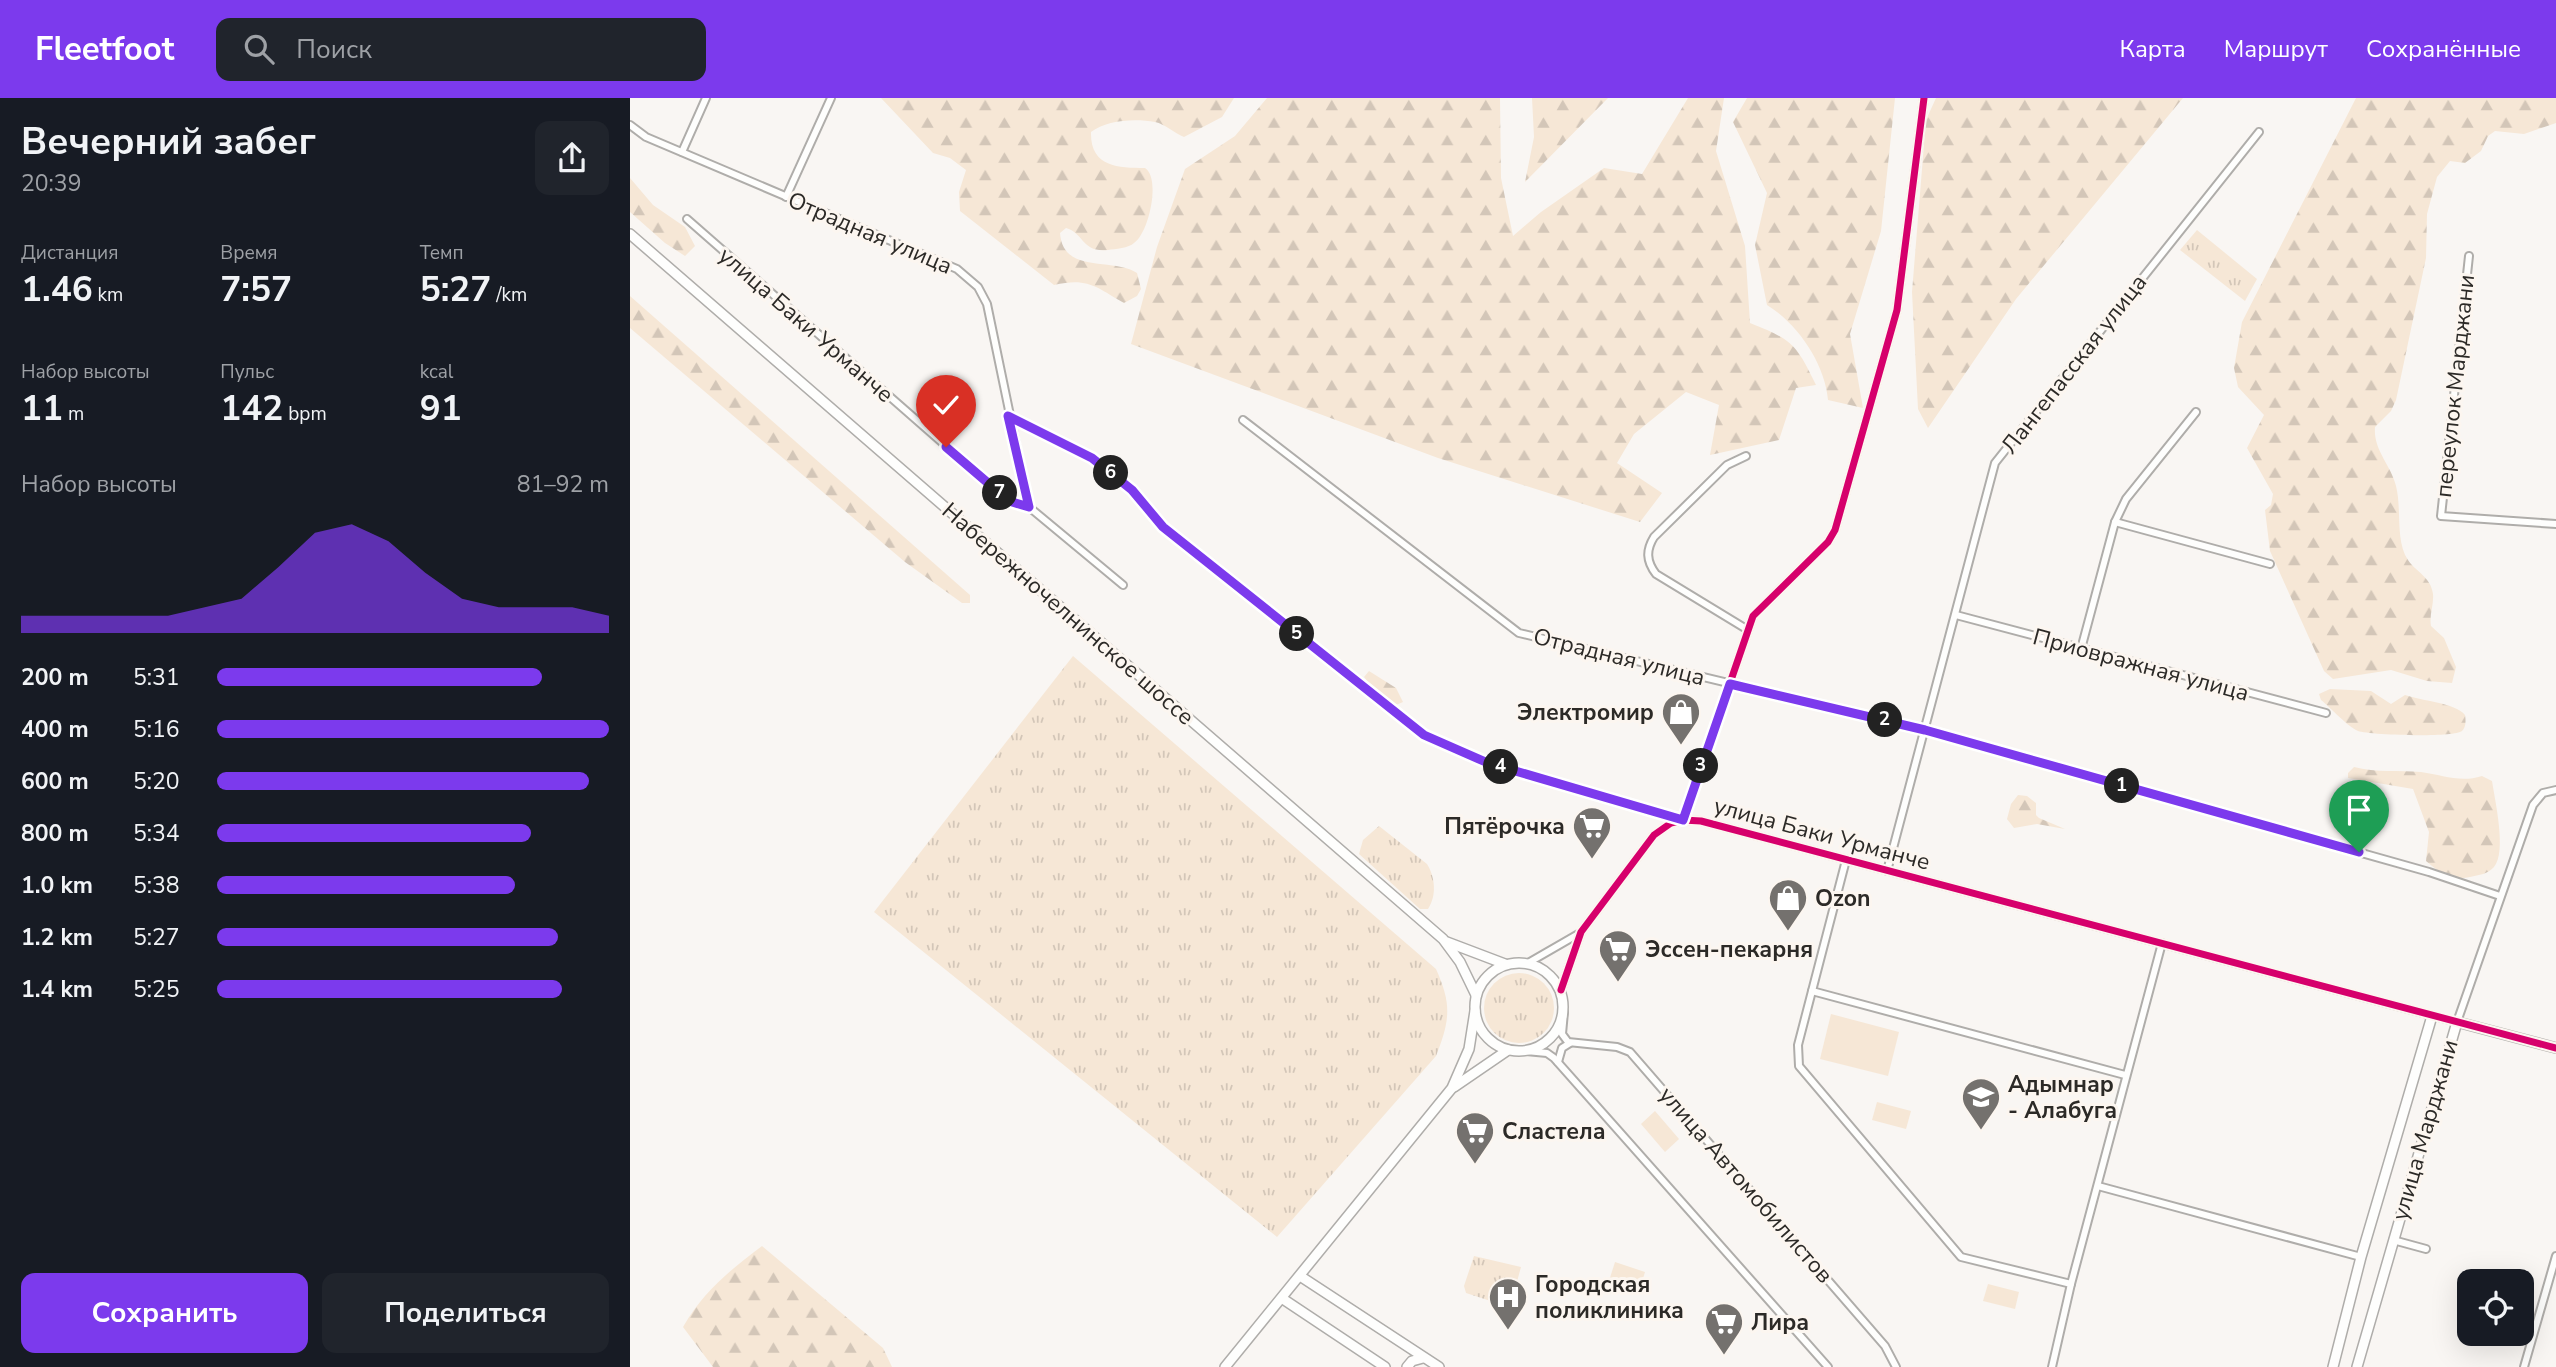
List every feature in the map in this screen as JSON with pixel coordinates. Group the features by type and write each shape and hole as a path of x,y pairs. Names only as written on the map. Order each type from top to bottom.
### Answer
{"main road":[{"name":"Набережночелнинское шоссе","path":"630,234 1443,939 1460,962 1476,995"},
{"name":"Набережночелнинское шоссе","path":"1443,939 1505,964"},
{"path":"1225,1367 1452,1088 1469,1049 1476,995 1487,976 1505,964 1528,963 1548,972 1561,990 1564,1012 1552,1038 1526,1051 1508,1050 1489,1040 1482,1031 1475,1011"},
{"name":"улица Марджани","path":"2333,1367 2361,1257 2432,1016"},
{"path":"2457,1022 2556,1048"},
{"name":"улица Марджани","path":"2357,1367 2457,1022"},
{"path":"1452,1088 1508,1050"},
{"path":"1300,1276 1440,1367"},
{"path":"1283,1299 1385,1367"},
{"path":"1407,1367 1412,1361 1423,1358"}],"street":[{"path":"682,152 706,98"},
{"path":"786,197 831,98"},
{"path":"1561,990 1581,932 1654,835 1671,823 1683,820 1748,630 1761,606 1828,542 1835,530 1897,310 1924,98"},
{"name":"Отрадная улица","path":"630,125 646,137 957,269 971,279 987,304 1008,416 1029,507"},
{"name":"Лангепасская улица","path":"1887,871 1995,463 2259,132"},
{"name":"улица Баки Урманче","path":"687,219 1009,501 1029,507 1124,585"},
{"name":"переулок Марджани","path":"2469,256 2441,516 2556,524"},
{"path":"2081,649 2115,522 2126,499 2196,412"},
{"name":"улица Баки Урманче","path":"1008,416 1092,458 1132,490 1163,527 1424,735 1488,763 1683,820 1701,821 2457,1022"},
{"name":"Отрадная улица","path":"1243,420 1519,633 1925,730 2429,872 2501,896"},
{"path":"1746,456 1727,465 1649,544 1648,559 1656,574 1748,630"},
{"path":"2115,522 2270,564"},
{"name":"Приовражная улица","path":"1956,615 2326,713"},
{"name":"улица Марджани","path":"2457,1022 2536,799 2543,793 2556,790"},
{"path":"1846,860 1798,1045 1799,1066 1961,1257 2071,1284"},
{"path":"1528,963 1581,932"},
{"path":"2052,1367 2125,1075 2162,943"},
{"path":"1812,991 2125,1075"},
{"path":"1558,1062 1559,1052 1570,1043 1562,1034 1564,1012"},
{"name":"улица Автомобилистов","path":"1570,1043 1617,1047 1630,1052 1885,1346 1896,1367"},
{"path":"1526,1051 1547,1053 1558,1062 1828,1367"},
{"path":"2098,1186 2361,1257"},
{"path":"2393,1240 2426,1250"},
{"path":"2524,1367 2554,1275 2556,1256"}],"green space":[{"path":"881,98 1234,98 1222,117 1184,137 1159,123 1139,120 1105,125 1091,132 1092,144 1101,159 1116,166 1145,168 1152,183 1153,193 1148,218 1132,245 1118,249 1093,249 1066,228 1060,233 1063,246 1070,255 1091,263 1127,268 1137,273 1141,289 1137,296 1124,303 1099,288 1084,283 1054,285 960,211 959,192 966,170 950,158 933,153"},
{"path":"1267,98 1500,98 1501,178 1513,236 1541,212 1604,168 1642,174 1688,98 1724,98 1716,151 1745,246 1750,323 1776,334 1792,345 1816,385 1796,388 1779,440 1710,455 1719,405 1686,392 1634,434 1617,463 1662,493 1640,522 1438,458 1131,344 1157,247 1185,169 1235,136"},
{"path":"1532,98 1608,98 1525,182 1534,137"},
{"path":"1747,98 1895,98 1881,231 1850,334 1863,408 1828,400 1822,373 1808,346 1789,323 1767,305 1755,245 1767,193 1733,122"},
{"path":"1936,98 2183,98 2016,299 1928,428 1918,409 1912,292 1926,120"},
{"path":"2356,98 2556,98 2556,123 2524,134 2495,131 2488,136 2481,151 2465,163 2450,161 2437,177 2427,214 2426,258 2396,400 2391,411 2375,427 2379,450 2396,486 2401,544 2408,560 2432,588 2431,626 2444,638 2456,667 2452,683 2427,681 2391,670 2333,679 2324,671 2270,551 2265,510 2271,505 2273,494 2247,448 2264,415 2238,387 2234,368 2242,322"},
{"path":"630,178 653,205 685,227 695,246 685,256 665,243 630,212"},
{"path":"2197,230 2257,279 2245,301 2180,250"},
{"path":"630,296 970,595 970,603 962,603 905,562 630,328"},
{"path":"1073,656 1436,969 1445,993 1446,1022 1436,1056 1277,1237 874,912"},
{"path":"1369,671 1396,688 1403,702 1396,705 1374,689 1364,677"},
{"path":"2330,689 2371,691 2391,704 2405,695 2447,705 2465,715 2465,726 2462,731 2444,735 2393,735 2358,731 2321,700 2319,694"},
{"path":"2354,767 2379,771 2421,772 2459,779 2482,776 2492,781 2500,838 2498,860 2494,867 2483,874 2464,878 2452,877 2436,869 2426,861 2429,832 2413,789 2348,778 2348,773"},
{"path":"2018,795 2027,796 2036,803 2036,815 2039,818 2065,829 2037,824 2014,828 2007,819 2011,804"},
{"path":"1379,826 1427,864 1434,886 1428,909 1420,909 1359,854 1363,840"},
{"path":"1526,973 1539,979 1548,988 1552,994 1552,1022 1544,1033 1533,1041 1512,1043 1494,1033 1486,1022 1484,1001 1494,983 1505,975"},
{"path":"1831,1014 1899,1032 1888,1076 1820,1059"},
{"path":"1877,1102 1911,1111 1906,1129 1872,1120"},
{"path":"1655,1111 1679,1139 1665,1152 1641,1124"},
{"path":"762,1246 883,1348 892,1367 713,1367 683,1327 699,1303 718,1282"},
{"path":"1474,1256 1521,1267 1512,1300 1505,1298 1503,1305 1466,1293 1464,1286"},
{"path":"1615,1262 1645,1272 1639,1291 1609,1281"},
{"path":"1988,1284 2019,1292 2015,1309 1983,1301"}],"cycle path":[{"path":"1561,990 1581,932 1654,835 1671,823 1683,820 1753,616 1828,542 1835,530 1897,310 1924,98"},
{"path":"1008,416 1092,458 1132,490 1163,527 1424,735 1488,763 1683,820 1701,821 2556,1048"}],"place":[{"name":"Электромир","path":"1681,746"},
{"name":"Пятёрочка","path":"1592,860"},
{"name":"Ozon","path":"1788,932"},
{"name":"Эссен-пекарня","path":"1618,983"},
{"name":"Адымнар - Алабуга","path":"1981,1131"},
{"name":"Сластела","path":"1475,1165"},
{"name":"Городская поликлиника","path":"1508,1331"},
{"name":"Лира","path":"1724,1356"}],"route":[{"path":"946,447 1009,501 1029,507 1008,416 1092,458 1132,490 1163,527 1424,735 1488,763 1683,820 1730,684 1925,730 2359,852"}]}
